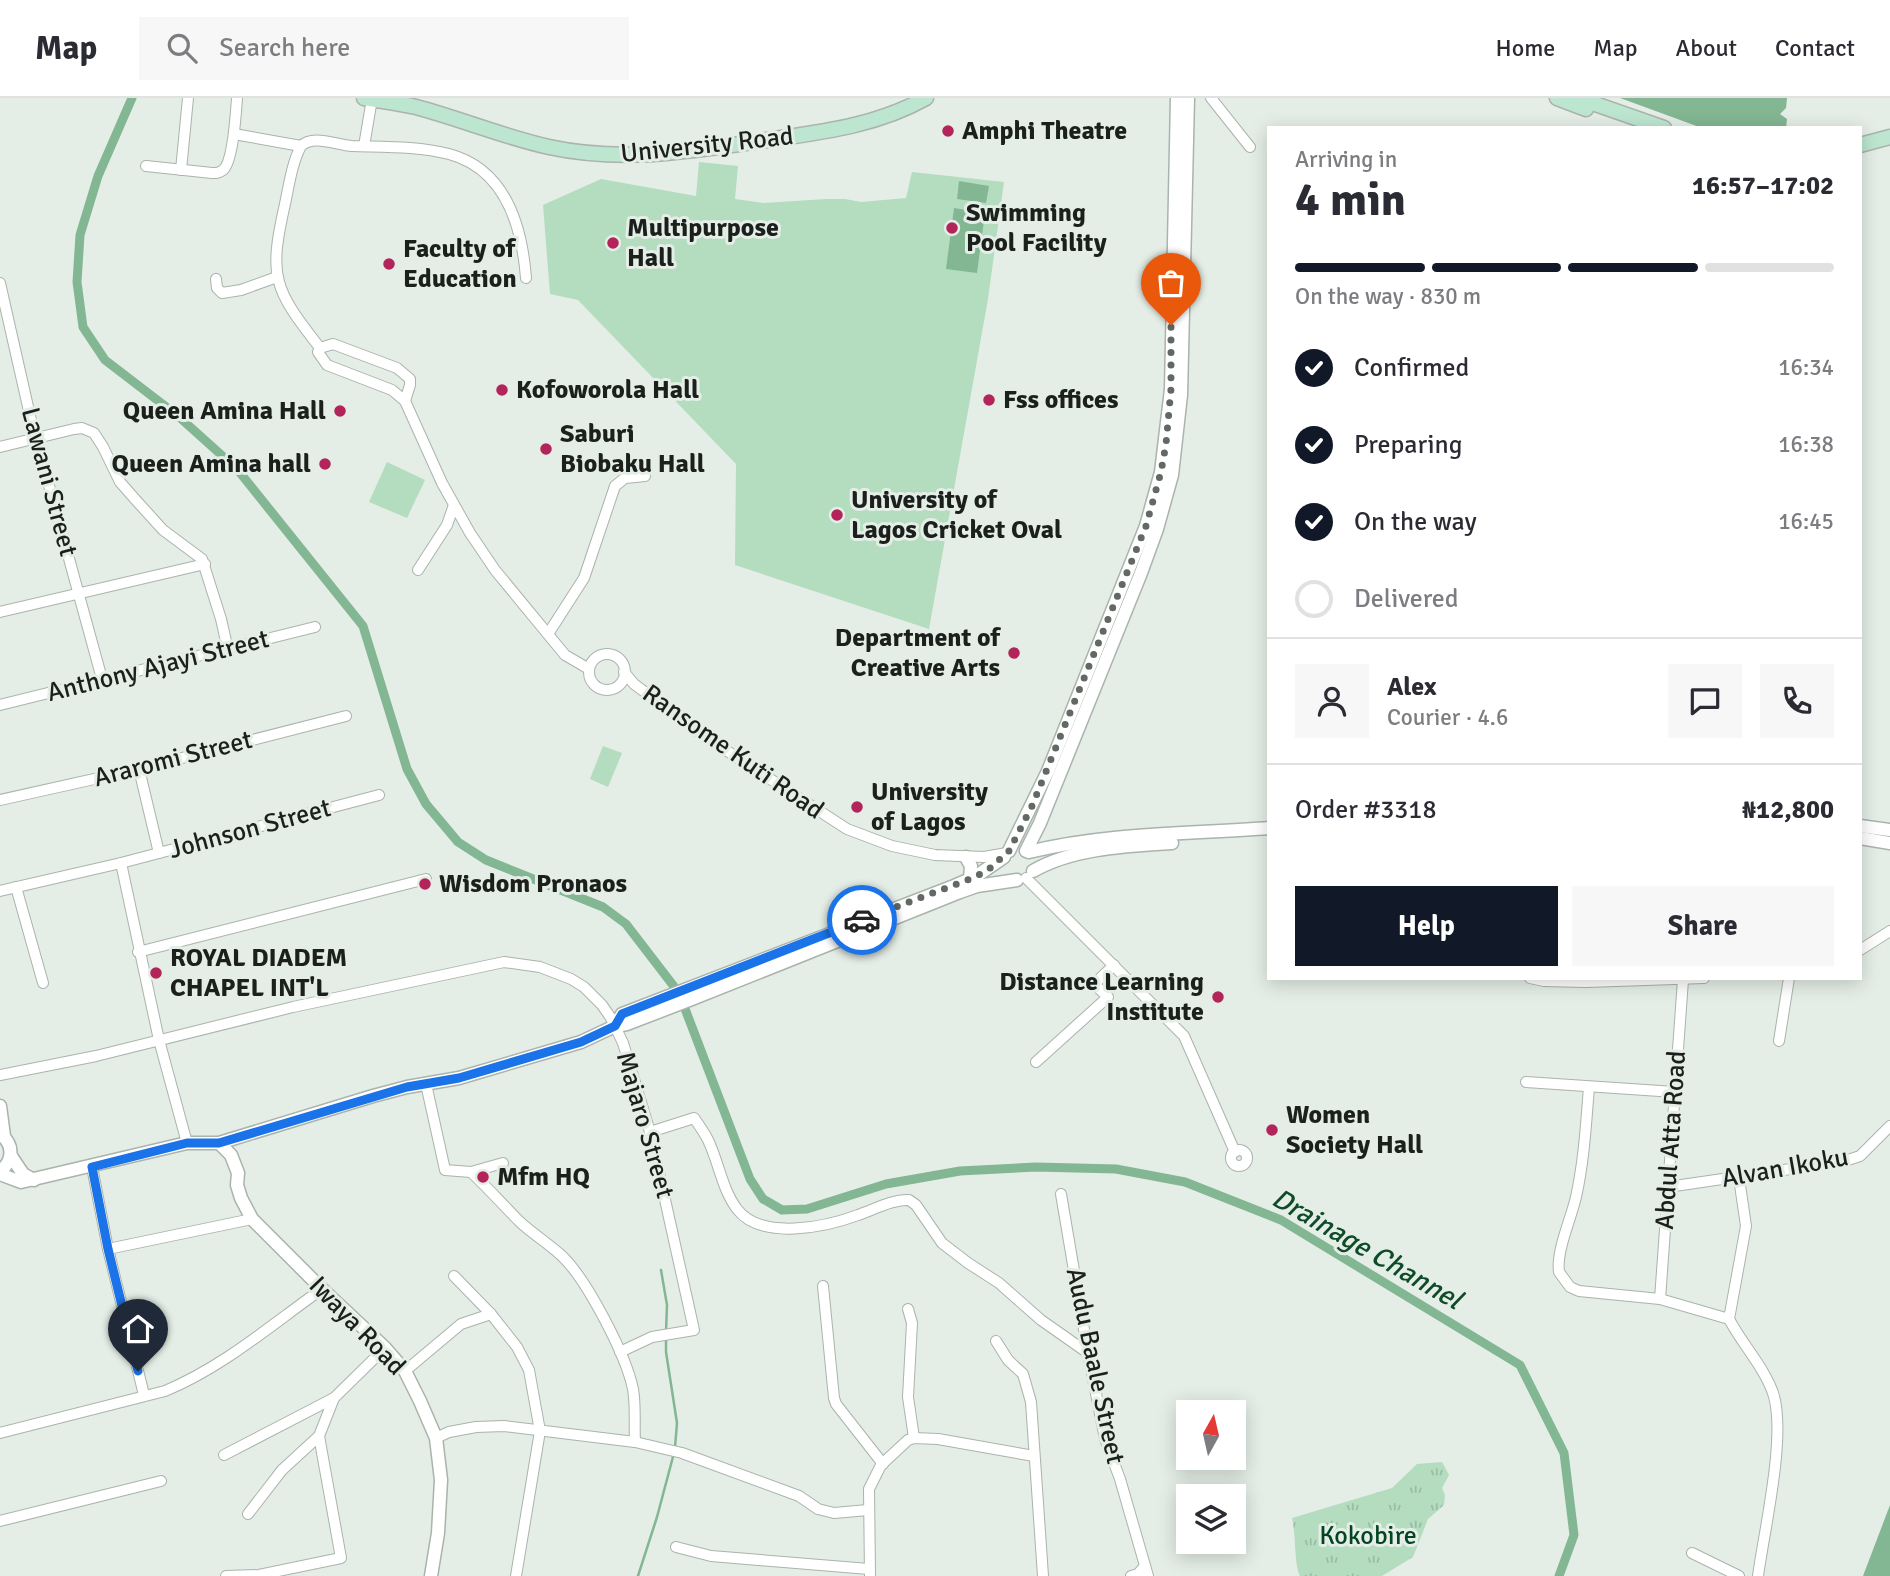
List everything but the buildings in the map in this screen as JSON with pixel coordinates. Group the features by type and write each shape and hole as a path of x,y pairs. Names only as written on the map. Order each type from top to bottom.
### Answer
{"main road":[{"name":"University Road","path":"409,98 553,140 593,146 639,148 704,143 752,133 829,123 905,98"},
{"name":"University Road","path":"368,99 416,107 549,147 596,154 645,155 708,150 841,129 877,119 926,98"},
{"path":"1558,98 1633,126"},
{"path":"1578,98 1658,126"},
{"path":"1862,144 1890,137"},
{"path":"1862,153 1890,146"}],"street":[{"path":"181,170 188,98"},
{"path":"146,166 219,173 225,168 234,134 237,98"},
{"path":"1177,98 1171,389 1161,472 1134,557 1048,771 1007,854 1004,872 1025,876 1184,1036 1235,1152"},
{"path":"1027,851 1141,573 1172,475 1180,423 1188,98"},
{"path":"1211,98 1250,147"},
{"path":"364,146 368,99"},
{"path":"234,134 301,146"},
{"path":"320,348 289,308 278,277 275,256 297,154 306,141 341,146 428,150 450,154 468,162 487,175 502,191 517,223 526,278"},
{"path":"216,279 217,288 222,293 278,277"},
{"name":"Lawani Street","path":"0,283 3,309 45,475 102,679"},
{"path":"320,348 333,344 397,368 410,379 411,385 405,401"},
{"path":"320,348 318,354 327,365 392,390 405,401 454,505 495,570 565,654 589,669"},
{"path":"0,447 74,429 94,433 120,482 163,530 194,552 205,564 222,619 228,650"},
{"path":"548,635 584,578 615,486 625,478 645,475"},
{"path":"418,570 447,525 454,505"},
{"path":"0,612 205,564"},
{"name":"Anthony Ajayi Street","path":"0,705 315,627"},
{"path":"611,655 622,663 624,672 622,681 616,687 604,690 592,681 589,669 598,656 611,655"},
{"name":"Ransome Kuti Road","path":"624,672 634,684 701,734 847,829 892,846 935,855 966,857 1007,854"},
{"name":"Araromi Street","path":"0,800 139,769 346,716"},
{"path":"139,769 159,853"},
{"name":"Johnson Street","path":"0,891 121,863 379,795"},
{"path":"1862,826 1890,830"},
{"path":"689,994 970,879 1015,849 1027,851 1143,836 1267,828"},
{"path":"11,1156 0,1173 10,1180 21,1182 187,1143 219,1143 373,1096 459,1078 581,1042 652,1008 960,892 1025,876 1056,860 1087,852 1267,835"},
{"path":"1862,838 1890,843"},
{"path":"1025,876 1034,864 1027,851"},
{"path":"966,857 971,866 970,879"},
{"path":"121,863 138,952 187,1143"},
{"path":"138,952 426,879"},
{"path":"16,887 43,984"},
{"path":"1862,949 1890,931"},
{"name":"Majaro Street","path":"0,1075 96,1056 293,1007 504,962 540,967 571,979 584,987 621,1021 620,1035 650,1132 694,1330 660,1335 620,1352"},
{"path":"1036,1062 1108,997 1094,984 1114,965"},
{"path":"1545,980 1683,980"},
{"name":"Abdul Atta Road","path":"1660,1299 1683,980"},
{"path":"1779,1041 1789,980"},
{"path":"1526,1082 1675,1092"},
{"path":"426,1084 445,1170 471,1172 503,1163"},
{"path":"1589,1087 1582,1167 1576,1199 1559,1256 1559,1272 1570,1287 1578,1291 1660,1299 1729,1319"},
{"path":"0,1106 2,1135 10,1146 11,1156 23,1174 34,1180"},
{"path":"650,1132 694,1118 709,1141 724,1185 735,1207 744,1218 766,1228 820,1225 909,1200 916,1205 942,1243 968,1264 999,1283 1041,1320 1087,1353"},
{"name":"Alvan Ikoku","path":"1668,1187 1845,1161 1860,1156 1890,1126"},
{"name":"Iwaya Road","path":"219,1143 231,1155 238,1173 237,1185 241,1198 252,1219 385,1348 405,1371 436,1438 441,1480 438,1533 431,1576"},
{"path":"92,1167 108,1249 144,1395"},
{"path":"471,1172 496,1194 520,1221 563,1257 586,1289 620,1352 633,1390 635,1443"},
{"path":"1739,1178 1746,1226 1729,1319 1765,1377 1777,1406 1778,1437 1758,1576"},
{"name":"Audu Baale Street","path":"1061,1194 1083,1313 1087,1353 1098,1394 1105,1439 1128,1504 1146,1571"},
{"path":"108,1249 252,1219"},
{"path":"454,1276 517,1346 529,1370 540,1432 516,1576"},
{"path":"823,1286 836,1404 883,1464"},
{"path":"0,1433 165,1391 187,1382 322,1289"},
{"path":"908,1309 912,1323 908,1397 914,1438"},
{"path":"405,1371 461,1324 491,1314"},
{"path":"996,1341 1008,1360 1023,1374 1031,1402 1043,1576"},
{"path":"224,1455 334,1398 385,1348"},
{"path":"248,1514 282,1470 319,1436 334,1398"},
{"path":"436,1438 449,1432 493,1426 564,1432 635,1443 682,1453 799,1496 818,1509 834,1513 868,1510"},
{"path":"226,1576 259,1575 341,1559 319,1436"},
{"path":"676,1547 711,1556 870,1573 869,1489 874,1473 908,1440 947,1440 1034,1455"},
{"path":"0,1521 97,1499 161,1480"},
{"path":"1692,1553 1739,1576"},
{"path":"1131,1576 1146,1571"}],"green space":[{"path":"699,162 738,166 735,199 764,203 826,199 861,202 906,198 912,172 1004,182 988,299 929,629 735,565 736,464 578,300 550,294 543,205 601,179 696,196"},
{"path":"387,462 425,480 407,518 369,502"},
{"path":"603,746 622,753 608,787 590,779"},
{"name":"Kokobire","path":"1442,1462 1449,1475 1442,1488 1445,1495 1444,1505 1428,1519 1413,1557 1382,1576 1300,1576 1292,1518 1392,1488 1417,1464"}],"shaded area":[{"path":"1620,98 1787,98 1786,108 1780,114 1787,119 1786,126 1697,126"},
{"path":"959,181 989,186 986,203 957,199"},
{"path":"954,208 985,213 977,273 946,269"},
{"path":"1890,1505 1890,1576 1863,1576"}],"waterway":[{"name":"Drainage Channel","path":"132,98 98,176 80,235 77,282 83,327 105,360 178,416 237,469 363,626 407,769 426,804 458,842 486,860 603,907 626,924 679,993 750,1179 763,1199 782,1210 807,1209 886,1184 960,1171 1036,1167 1116,1169 1185,1182 1281,1220 1520,1365 1564,1453 1574,1535 1559,1576"},
{"path":"661,1270 667,1305 666,1332"},
{"path":"666,1339 677,1423 675,1447"},
{"path":"638,1576 674,1453"}],"way so far":[{"path":"862,920 975,877 989,869 1009,851 1048,771 1146,526 1166,444 1171,389 1171,325"}],"place":[{"name":"Amphi Theatre","path":"948,131"},
{"name":"Swimming Pool Facility","path":"952,228"},
{"name":"Multipurpose Hall","path":"613,243"},
{"name":"Faculty of Education","path":"389,264"},
{"name":"Kofoworola Hall","path":"502,390"},
{"name":"Fss offices","path":"989,400"},
{"name":"Queen Amina Hall","path":"340,411"},
{"name":"Saburi Biobaku Hall","path":"546,449"},
{"name":"Queen Amina hall","path":"325,464"},
{"name":"University of Lagos Cricket Oval","path":"837,515"},
{"name":"Department of Creative Arts","path":"1014,653"},
{"name":"University of Lagos","path":"857,807"},
{"name":"Wisdom Pronaos","path":"425,884"},
{"name":"ROYAL DIADEM CHAPEL INT'L","path":"156,973"},
{"name":"Distance Learning Institute","path":"1218,997"},
{"name":"Women Society Hall","path":"1272,1130"},
{"name":"Mfm HQ","path":"483,1177"}],"route":[{"path":"138,1371 108,1249 92,1167 187,1143 219,1143 373,1096 459,1078 581,1042 615,1026 622,1014 862,920"}]}
